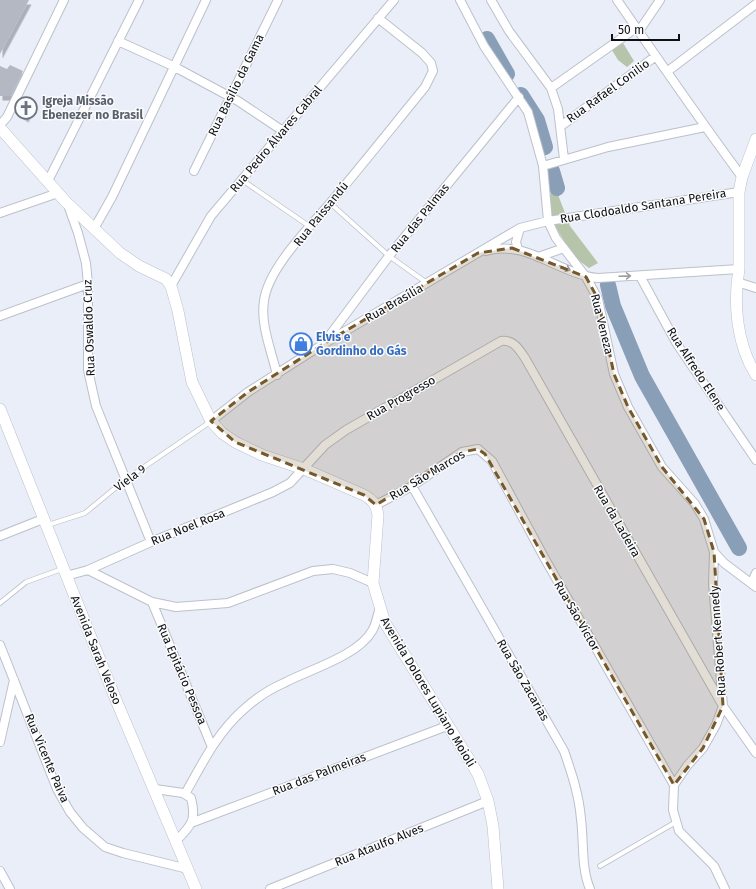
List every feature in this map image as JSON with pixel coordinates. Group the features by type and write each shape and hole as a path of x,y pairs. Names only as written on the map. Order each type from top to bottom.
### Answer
{"main road":[{"path":"0,127 66,202 95,227 120,253 139,266 166,279 171,286 178,311 192,382 211,421 235,442 262,455 304,469 364,495 373,500 376,505"},
{"path":"756,139 742,177 739,192 739,269 737,282 740,339 749,364 756,375"},
{"name":"Avenida Sarah Veloso","path":"0,410 64,572 196,889"},
{"name":"Avenida Dolores Lupiano Moioli","path":"376,505 378,515 373,582 380,608 385,623 447,726 478,774 488,801 493,826 498,889"}],"street":[{"path":"0,127 8,117 64,0"},
{"path":"48,181 139,0"},
{"path":"95,227 112,197 173,66 206,0"},
{"name":"Rua Basílio da Gama","path":"194,170 278,0"},
{"name":"Rua Pedro Álvares Cabral","path":"171,286 211,216 394,0"},
{"name":"Rua Veneza","path":"460,0 484,46 520,97 528,112 543,166 548,221 564,248 586,277 598,299 614,374 628,407 662,468 694,504 704,519 714,552 724,563 754,584"},
{"path":"491,0 509,31 551,88 558,108 564,159"},
{"path":"617,0 637,30 668,71 705,127 742,177"},
{"path":"551,88 637,30 660,0"},
{"path":"668,71 756,4"},
{"name":"Rua Paissandú","path":"277,375 265,328 263,302 268,282 309,226 330,203 425,87 433,72 431,63 422,53 378,18"},
{"path":"118,41 173,66 230,96 283,131"},
{"name":"Rua Rafael Conilio","path":"561,126 656,56"},
{"name":"Rua das Palmas","path":"325,343 389,256 520,97"},
{"path":"543,166 608,147 705,127"},
{"name":"Rua Clodoaldo Santana Pereira","path":"548,221 739,192"},
{"path":"0,213 58,193"},
{"name":"Rua Oswaldo Cruz","path":"66,202 78,233 84,256 88,284 88,370 96,406 151,542"},
{"name":"Rua Brasília","path":"211,421 248,392 277,375 325,343 520,228 548,221"},
{"path":"518,249 516,242 520,228"},
{"name":"Rua Brasília","path":"478,254 502,248 518,249 586,277"},
{"path":"538,257 564,248"},
{"path":"586,277 640,276 739,269"},
{"name":"Rua Alfredo Elene","path":"640,276 677,344 756,460"},
{"path":"737,282 756,288"},
{"path":"0,316 88,284"},
{"name":"Rua Progresso","path":"304,469 324,445 346,430 459,363 500,341 506,340"},
{"name":"Rua da Ladeira","path":"506,340 514,344 525,358 723,706 756,753"},
{"name":"Rua São Marcos","path":"376,505 412,486 462,452 478,449"},
{"name":"Rua São Victor","path":"478,449 492,461 544,559 674,785"},
{"name":"Rua Noel Rosa","path":"64,572 88,570 151,542 274,492 290,483 304,469"},
{"name":"Rua São Zacarias","path":"412,486 564,751 576,786 581,818 585,874 590,889"},
{"path":"0,536 44,522"},
{"name":"Rua Robert Kennedy","path":"674,785 702,748 716,724 723,706 713,584 714,552"},
{"path":"88,570 152,602 176,607 228,603 313,571 333,569 350,573 373,582"},
{"path":"754,584 756,573"},
{"name":"Rua Epitácio Pessoa","path":"152,602 212,746"},
{"path":"185,794 212,746 226,727 244,709 282,683 331,662 360,645 372,632 380,608"},
{"name":"Rua Vicente Paiva","path":"0,645 57,789 70,812 83,828 105,847 188,869"},
{"path":"0,742 14,680"},
{"name":"Rua das Palmeiras","path":"191,823 447,726"},
{"path":"674,785 673,810 679,830 687,840 714,866 725,889"},
{"path":"155,789 173,790 185,794 191,798 194,811 191,823 176,841"},
{"name":"Rua Ataulfo Alves","path":"270,889 488,801"},
{"path":"0,871 10,889"}],"lane":[{"path":"242,180 309,226"},
{"path":"330,203 389,256 427,283"},
{"name":"Viela 9","path":"44,522 85,513 125,480 211,421"},
{"path":"0,602 26,582 64,572"},
{"path":"600,866 676,822"}],"highlighted area":[{"path":"512,248 586,277 598,299 614,374 628,407 662,467 704,519 714,552 723,706 703,748 674,785 485,454 478,449 462,452 376,505 364,495 235,442 211,421 248,392 325,343 478,253"}],"green space":[{"path":"623,43 634,61 627,67 618,60 612,50"},
{"path":"555,187 570,226 598,263 589,268 574,257 546,208 549,196"}],"building":[{"path":"0,0 29,0 0,54"},
{"path":"10,65 23,71 11,96 0,96 0,66 7,69"},
{"name":"Igreja Missão Ebenezer no Brasil","path":"25,99 33,103 26,118 20,114"}],"waterway":[{"path":"487,39 507,74"},
{"path":"521,95 537,120 545,147"},
{"path":"552,171 557,188"},
{"path":"608,285 613,306 642,376 739,548"}],"place":[{"name":"Igreja Missão Ebenezer no Brasil","path":"26,108"},
{"name":"Elvis e Gordinho do Gás","path":"301,344"}]}
